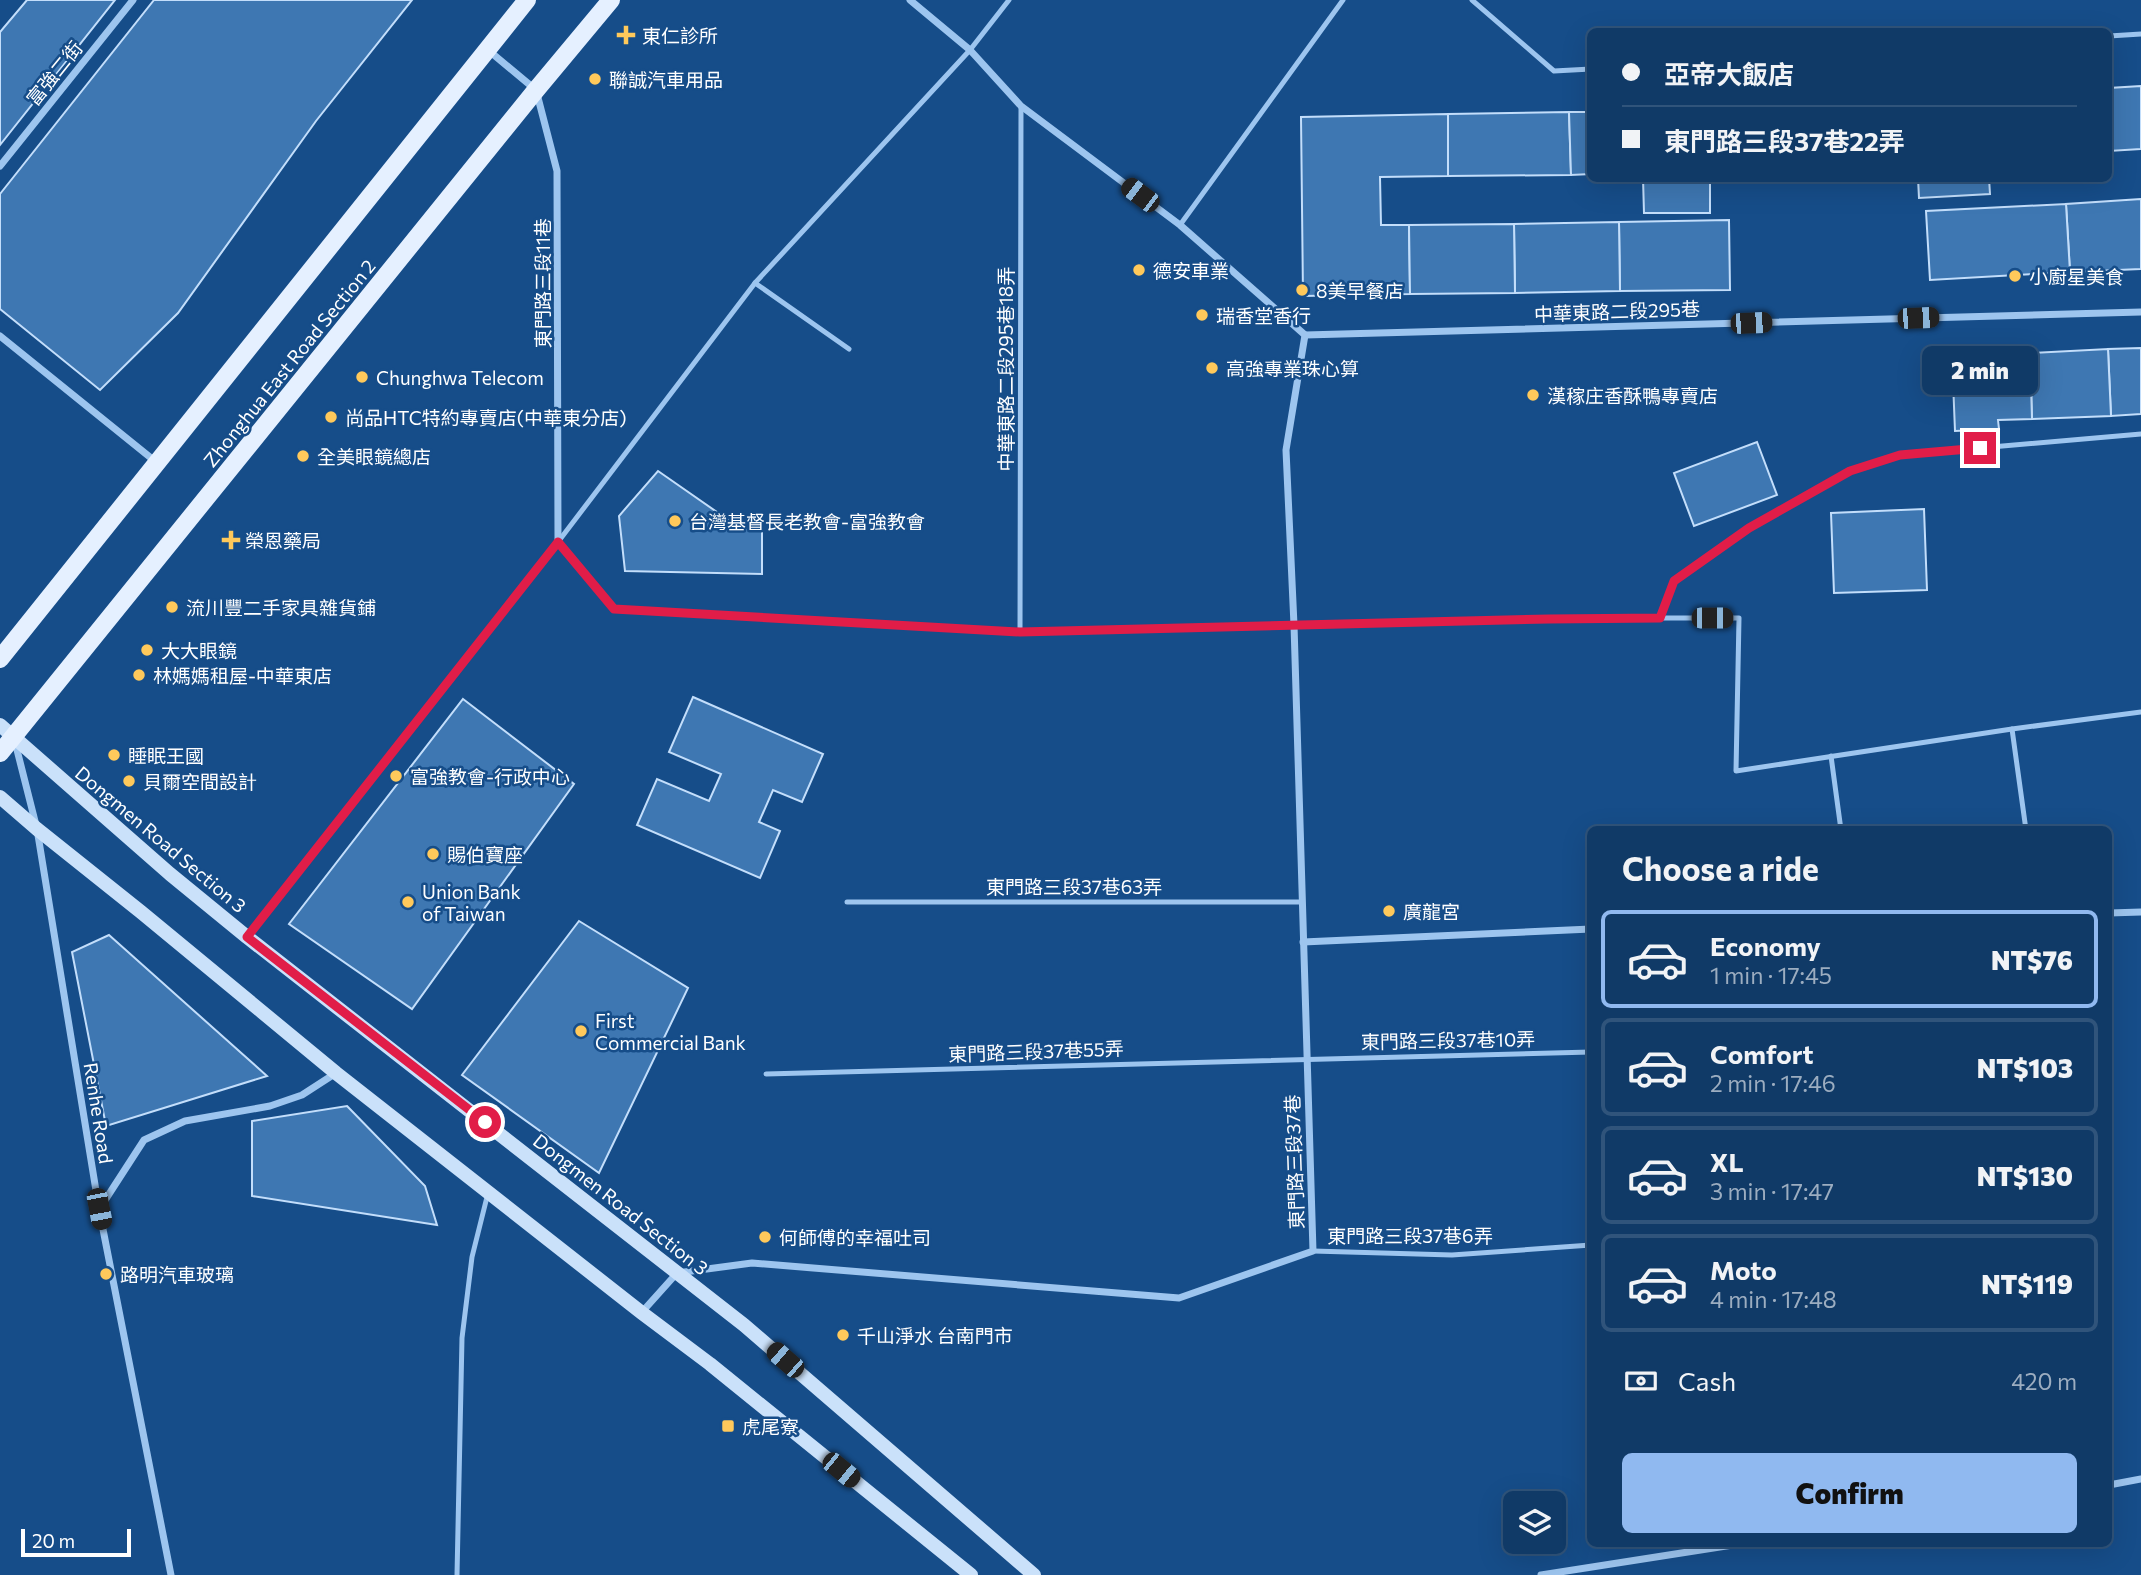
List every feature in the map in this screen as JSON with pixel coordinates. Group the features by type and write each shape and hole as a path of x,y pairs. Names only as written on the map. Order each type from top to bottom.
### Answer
{"main road":[{"path":"0,659 527,0"},
{"name":"Zhonghua East Road Section 2","path":"0,753 611,0"},
{"name":"Dongmen Road Section 3","path":"0,725 170,874 247,937 744,1325 1034,1575"},
{"path":"0,797 336,1073 710,1364 971,1575"}],"street":[{"name":"富強二街","path":"0,166 133,0"},
{"path":"909,0 970,50 1021,106 1180,225 1305,335"},
{"path":"487,50 536,90"},
{"name":"東門路三段11巷","path":"536,90 557,171 558,542"},
{"name":"中華東路二段295巷","path":"1305,335 2141,312"},
{"name":"東門路三段37巷","path":"677,1273 751,1263 1179,1298 1313,1251 1286,450 1305,335"},
{"path":"0,336 156,462"},
{"path":"247,937 558,542"},
{"name":"Renhe Road","path":"14,738 37,829 99,1209 171,1575"},
{"path":"2112,913 2141,912"},
{"path":"1303,942 1587,929"},
{"path":"99,1209 144,1140 185,1121 270,1106 302,1095 336,1073"},
{"path":"642,1313 677,1273"},
{"path":"2112,1484 2141,1479"},
{"path":"1541,1575 1720,1547"}],"lane":[{"path":"1009,0 970,50 755,284 558,542 614,609 1020,632 1739,618 1736,771 2141,712"},
{"path":"1180,225 1343,0"},
{"path":"1472,0 1554,71 1587,69"},
{"path":"2112,36 2141,34"},
{"name":"中華東路二段295巷18弄","path":"1020,632 1021,106"},
{"path":"755,284 849,349"},
{"path":"1660,618 1674,581 1749,528 1850,471 1900,455 2141,434"},
{"path":"2011,729 2025,826"},
{"path":"1831,756 1840,826"},
{"name":"東門路三段37巷63弄","path":"847,902 1301,902"},
{"name":"東門路三段37巷10弄","path":"1306,1059 1587,1052"},
{"name":"東門路三段37巷55弄","path":"766,1074 1306,1059"},
{"path":"457,1575 462,1338 472,1257 488,1193"},
{"name":"東門路三段37巷6弄","path":"1313,1251 1452,1255 1587,1245"}],"building":[{"path":"27,0 115,0 0,145 0,32"},
{"path":"154,0 412,0 316,121 178,313 100,390 0,309 0,194"},
{"path":"2141,86 2141,149 2112,151 2112,88"},
{"path":"1569,112 1571,175 1448,176 1448,114"},
{"path":"1569,112 1587,112 1587,174 1571,175"},
{"path":"1448,114 1448,176 1380,177 1381,225 1409,225 1410,294 1303,296 1301,117"},
{"path":"1643,182 1710,182 1710,213 1644,213"},
{"path":"1918,182 1989,182 1990,194 1919,198"},
{"path":"2141,199 2141,269 2070,272 2066,204"},
{"path":"2066,204 2070,272 1930,280 1926,211"},
{"path":"1729,220 1730,290 1620,291 1619,222"},
{"path":"1619,222 1620,291 1515,293 1514,224"},
{"path":"1514,224 1515,293 1410,294 1409,225"},
{"path":"2141,348 2141,414 2111,416 2108,349"},
{"path":"2108,349 2111,416 2032,419 2030,353"},
{"path":"2030,353 2032,419 1998,420 1999,429 1955,431 1952,356"},
{"path":"1757,442 1777,495 1694,526 1674,473"},
{"name":"台灣基督長老教會-富強教會","path":"658,471 737,526 762,527 762,574 625,571 619,516"},
{"path":"1924,509 1927,590 1834,593 1831,513"},
{"path":"693,697 823,754 802,802 773,790 759,822 780,831 760,878 637,825 657,779 709,801 721,774 669,752"},
{"name":"賜伯寶座","path":"463,699 574,784 412,1009 289,924"},
{"name":"First Commercial Bank","path":"579,921 688,988 599,1173 462,1075"},
{"path":"109,935 267,1076 106,1126 72,952"},
{"path":"347,1106 425,1186 437,1225 252,1196 252,1121"}],"place":[{"name":"東仁診所","path":"626,35"},
{"name":"聯誠汽車用品","path":"595,79"},
{"name":"德安車業","path":"1139,270"},
{"name":"小廚星美食","path":"2015,276"},
{"name":"8美早餐店","path":"1302,290"},
{"name":"瑞香堂香行","path":"1202,315"},
{"name":"高強專業珠心算","path":"1212,368"},
{"name":"Chunghwa Telecom","path":"362,377"},
{"name":"漢稼庄香酥鴨專賣店","path":"1533,395"},
{"name":"尚品HTC特約專賣店(中華東分店)","path":"331,417"},
{"name":"全美眼鏡總店","path":"303,456"},
{"name":"台灣基督長老教會-富強教會","path":"675,521"},
{"name":"榮恩藥局","path":"231,540"},
{"name":"流川豐二手家具雜貨鋪","path":"172,607"},
{"name":"大大眼鏡","path":"147,650"},
{"name":"林媽媽租屋-中華東店","path":"139,675"},
{"name":"睡眠王國","path":"114,755"},
{"name":"富強教會-行政中心","path":"396,776"},
{"name":"貝爾空間設計","path":"129,781"},
{"name":"賜伯寶座","path":"433,854"},
{"name":"Union Bank of Taiwan","path":"408,902"},
{"name":"廣龍宮","path":"1389,911"},
{"name":"First Commercial Bank","path":"581,1031"},
{"name":"何師傅的幸福吐司","path":"765,1237"},
{"name":"路明汽車玻璃","path":"106,1274"},
{"name":"千山淨水 台南門市","path":"843,1335"},
{"name":"虎尾寮","path":"728,1426"}],"route":[{"path":"485,1122 247,937 558,542 614,609 1020,632 1660,618 1674,581 1749,528 1850,471 1900,455 1980,448"}]}
